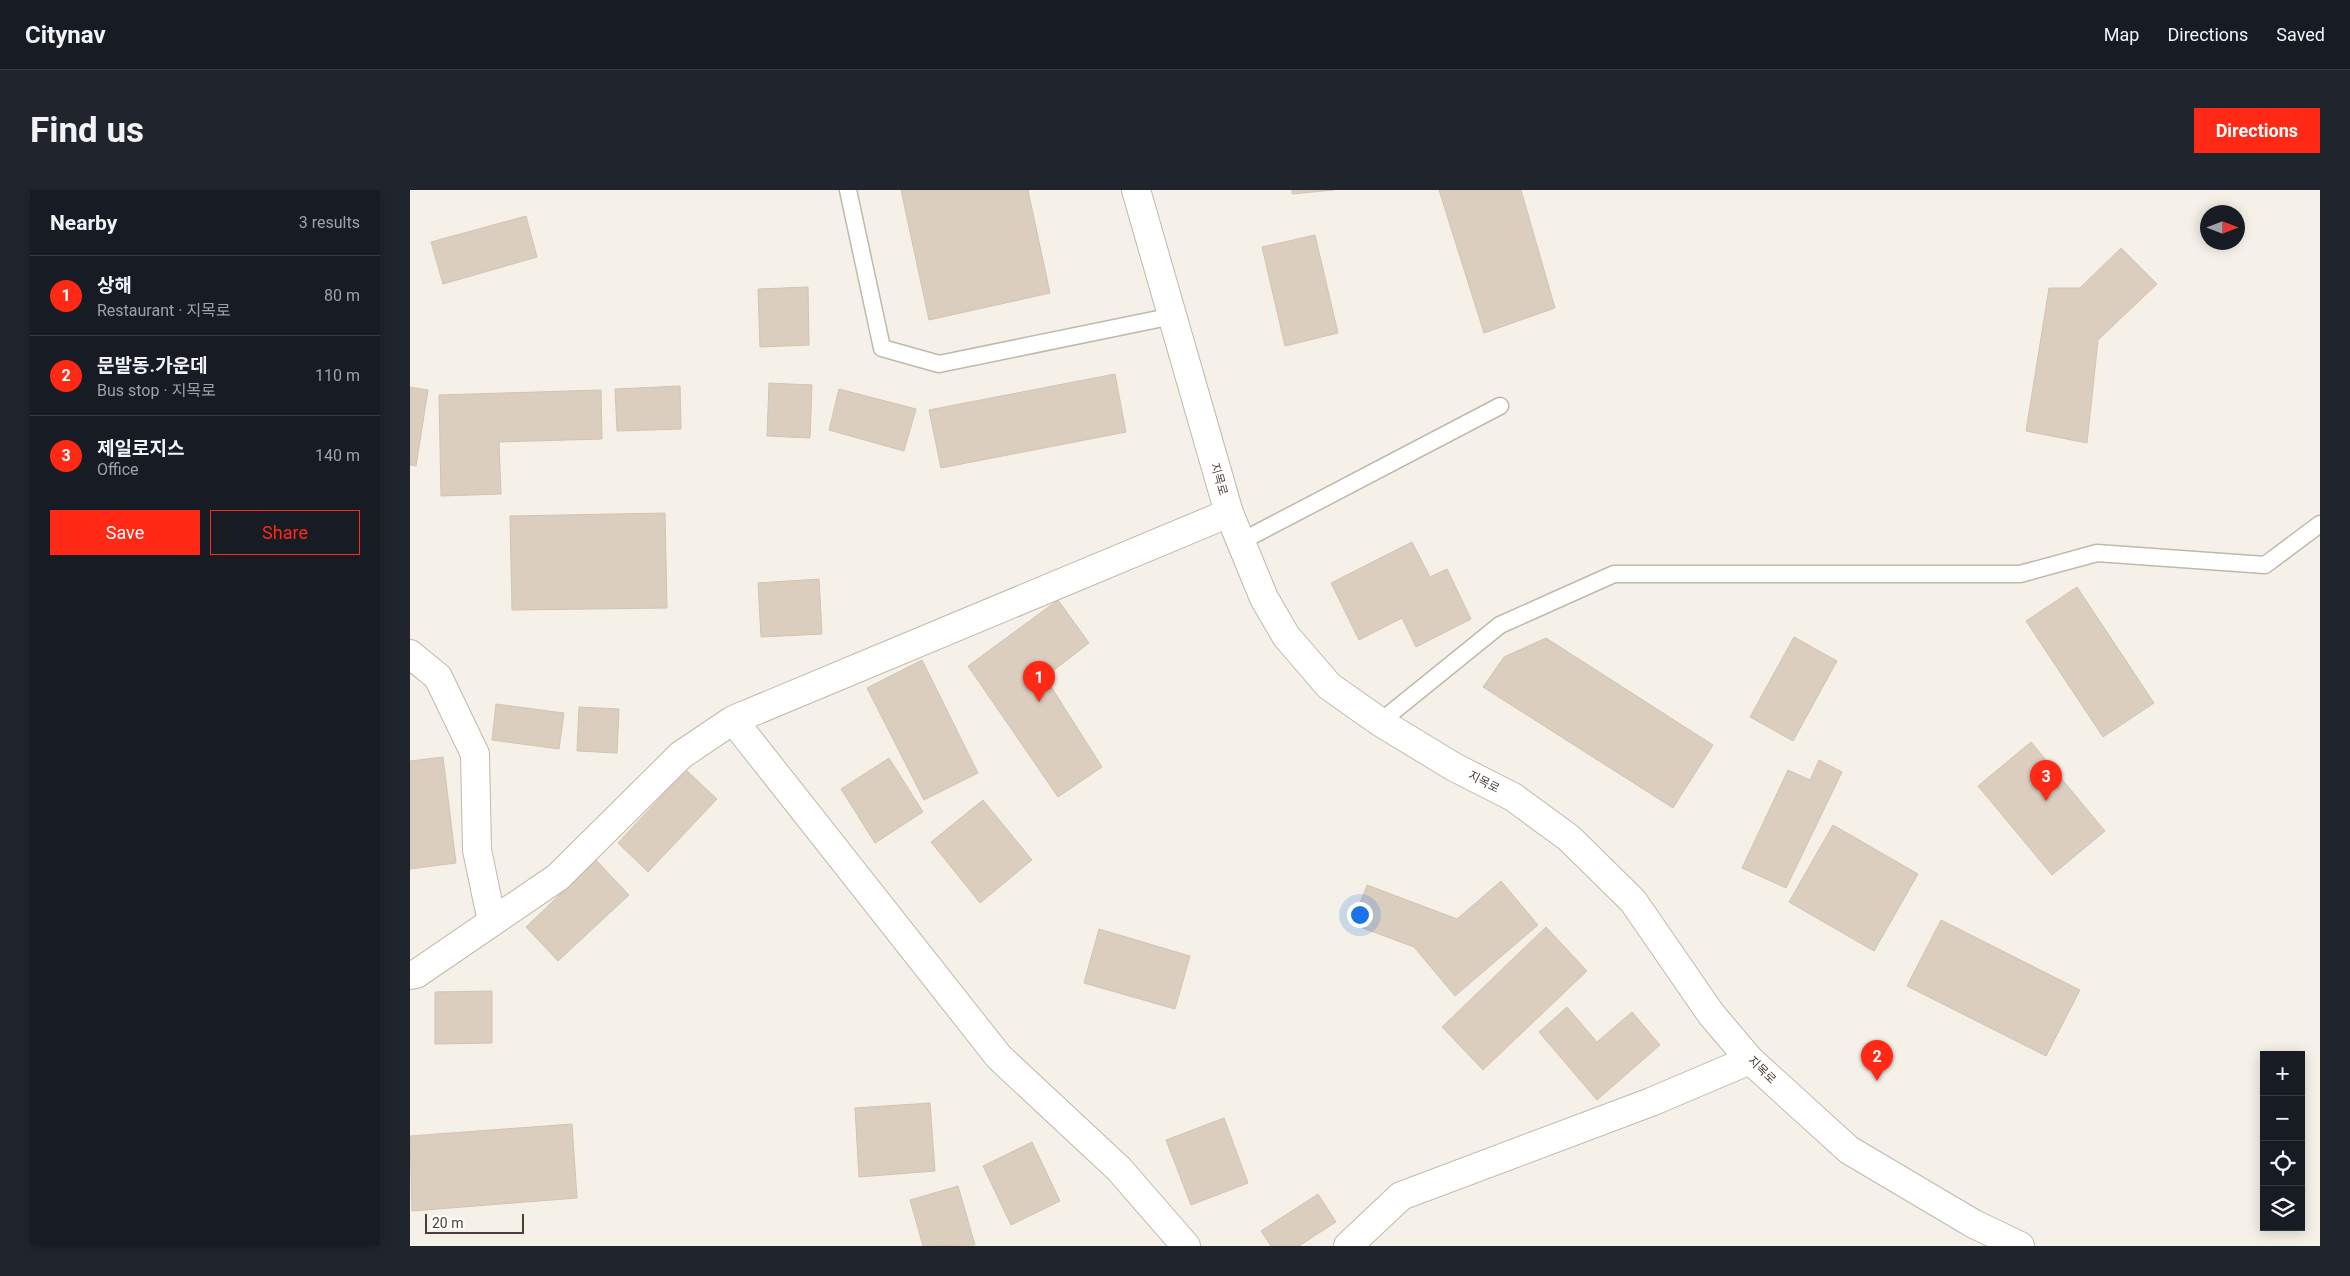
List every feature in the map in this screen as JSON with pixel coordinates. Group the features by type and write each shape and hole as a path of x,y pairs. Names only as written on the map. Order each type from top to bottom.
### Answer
{"street":[{"name":"지목로","path":"1136,190 1229,514 1264,598 1286,636 1329,686 1380,722 1454,767 1514,797 1569,838 1633,900 1711,1014 1750,1060 1848,1150 1974,1224 2020,1246"},
{"path":"410,975 416,974 558,877 681,755 733,720 1229,514"},
{"path":"410,654 438,676 475,754 477,850 492,922"},
{"path":"733,720 999,1058 1119,1169 1186,1246"},
{"path":"1348,1246 1401,1196 1651,1102 1750,1060"}],"lane":[{"path":"848,190 882,348 939,364 1173,316"},
{"path":"1240,542 1500,406"},
{"path":"1380,722 1500,625 1614,574 2020,574 2096,553 2265,565 2320,524"}],"building":[{"path":"901,190 1028,190 1050,293 929,320"},
{"path":"1292,190 1334,190 1292,194"},
{"path":"1439,190 1521,190 1555,308 1484,333"},
{"path":"526,216 537,257 443,284 431,242"},
{"path":"1315,235 1338,333 1285,346 1262,247"},
{"path":"2121,248 2157,284 2098,340 2087,443 2026,431 2049,288 2080,288"},
{"path":"808,287 809,345 760,347 758,289"},
{"path":"1115,374 1126,432 941,468 929,410"},
{"path":"769,383 812,385 810,438 767,436"},
{"path":"680,386 681,429 617,431 615,389"},
{"path":"410,387 428,390 416,466 410,465"},
{"path":"839,389 916,409 904,451 829,430"},
{"path":"601,390 602,439 499,442 501,494 441,496 439,395"},
{"path":"665,513 667,608 512,610 510,516"},
{"path":"1412,542 1430,577 1447,569 1471,619 1416,647 1402,618 1359,640 1331,583"},
{"path":"819,579 822,634 761,637 758,583"},
{"path":"2077,587 2154,703 2103,737 2026,621"},
{"path":"1058,600 1089,643 1045,677 1102,767 1058,797 968,666"},
{"path":"1794,637 1837,661 1793,741 1750,717"},
{"path":"1546,638 1713,745 1673,808 1483,687 1504,657"},
{"path":"922,660 978,773 924,800 867,688"},
{"path":"496,704 564,713 559,749 492,740"},
{"path":"579,707 619,709 617,753 577,751"},
{"path":"2031,742 2105,831 2052,875 1978,786"},
{"path":"443,757 456,863 410,869 410,761"},
{"path":"889,758 923,812 875,843 841,789"},
{"path":"1819,760 1842,772 1786,888 1742,868 1788,770 1810,780"},
{"path":"686,770 717,799 648,872 618,843"},
{"path":"983,800 1032,860 980,903 931,842"},
{"path":"1833,825 1918,874 1874,951 1789,902"},
{"path":"596,860 629,895 558,961 526,927"},
{"path":"1501,881 1538,925 1455,996 1414,947 1352,924 1367,885 1457,919"},
{"path":"1941,920 2080,990 2046,1056 1907,986"},
{"path":"1546,927 1587,971 1483,1070 1442,1027"},
{"path":"1099,929 1190,956 1175,1009 1084,983"},
{"path":"492,991 492,1043 435,1044 435,992"},
{"path":"1567,1007 1597,1042 1632,1012 1660,1045 1597,1100 1539,1032"},
{"path":"930,1103 935,1171 859,1177 855,1108"},
{"path":"1224,1118 1248,1183 1191,1205 1166,1140"},
{"path":"572,1124 577,1198 412,1211 410,1136"},
{"path":"1032,1142 1060,1201 1011,1225 983,1166"},
{"path":"958,1186 975,1245 923,1246 910,1200"},
{"path":"1318,1194 1336,1222 1299,1246 1271,1246 1261,1231"}],"place":[{"name":"상해","path":"1039,702"},
{"name":"제일로지스","path":"2046,801"},
{"name":"문발동.가운데","path":"1877,1081"}]}
